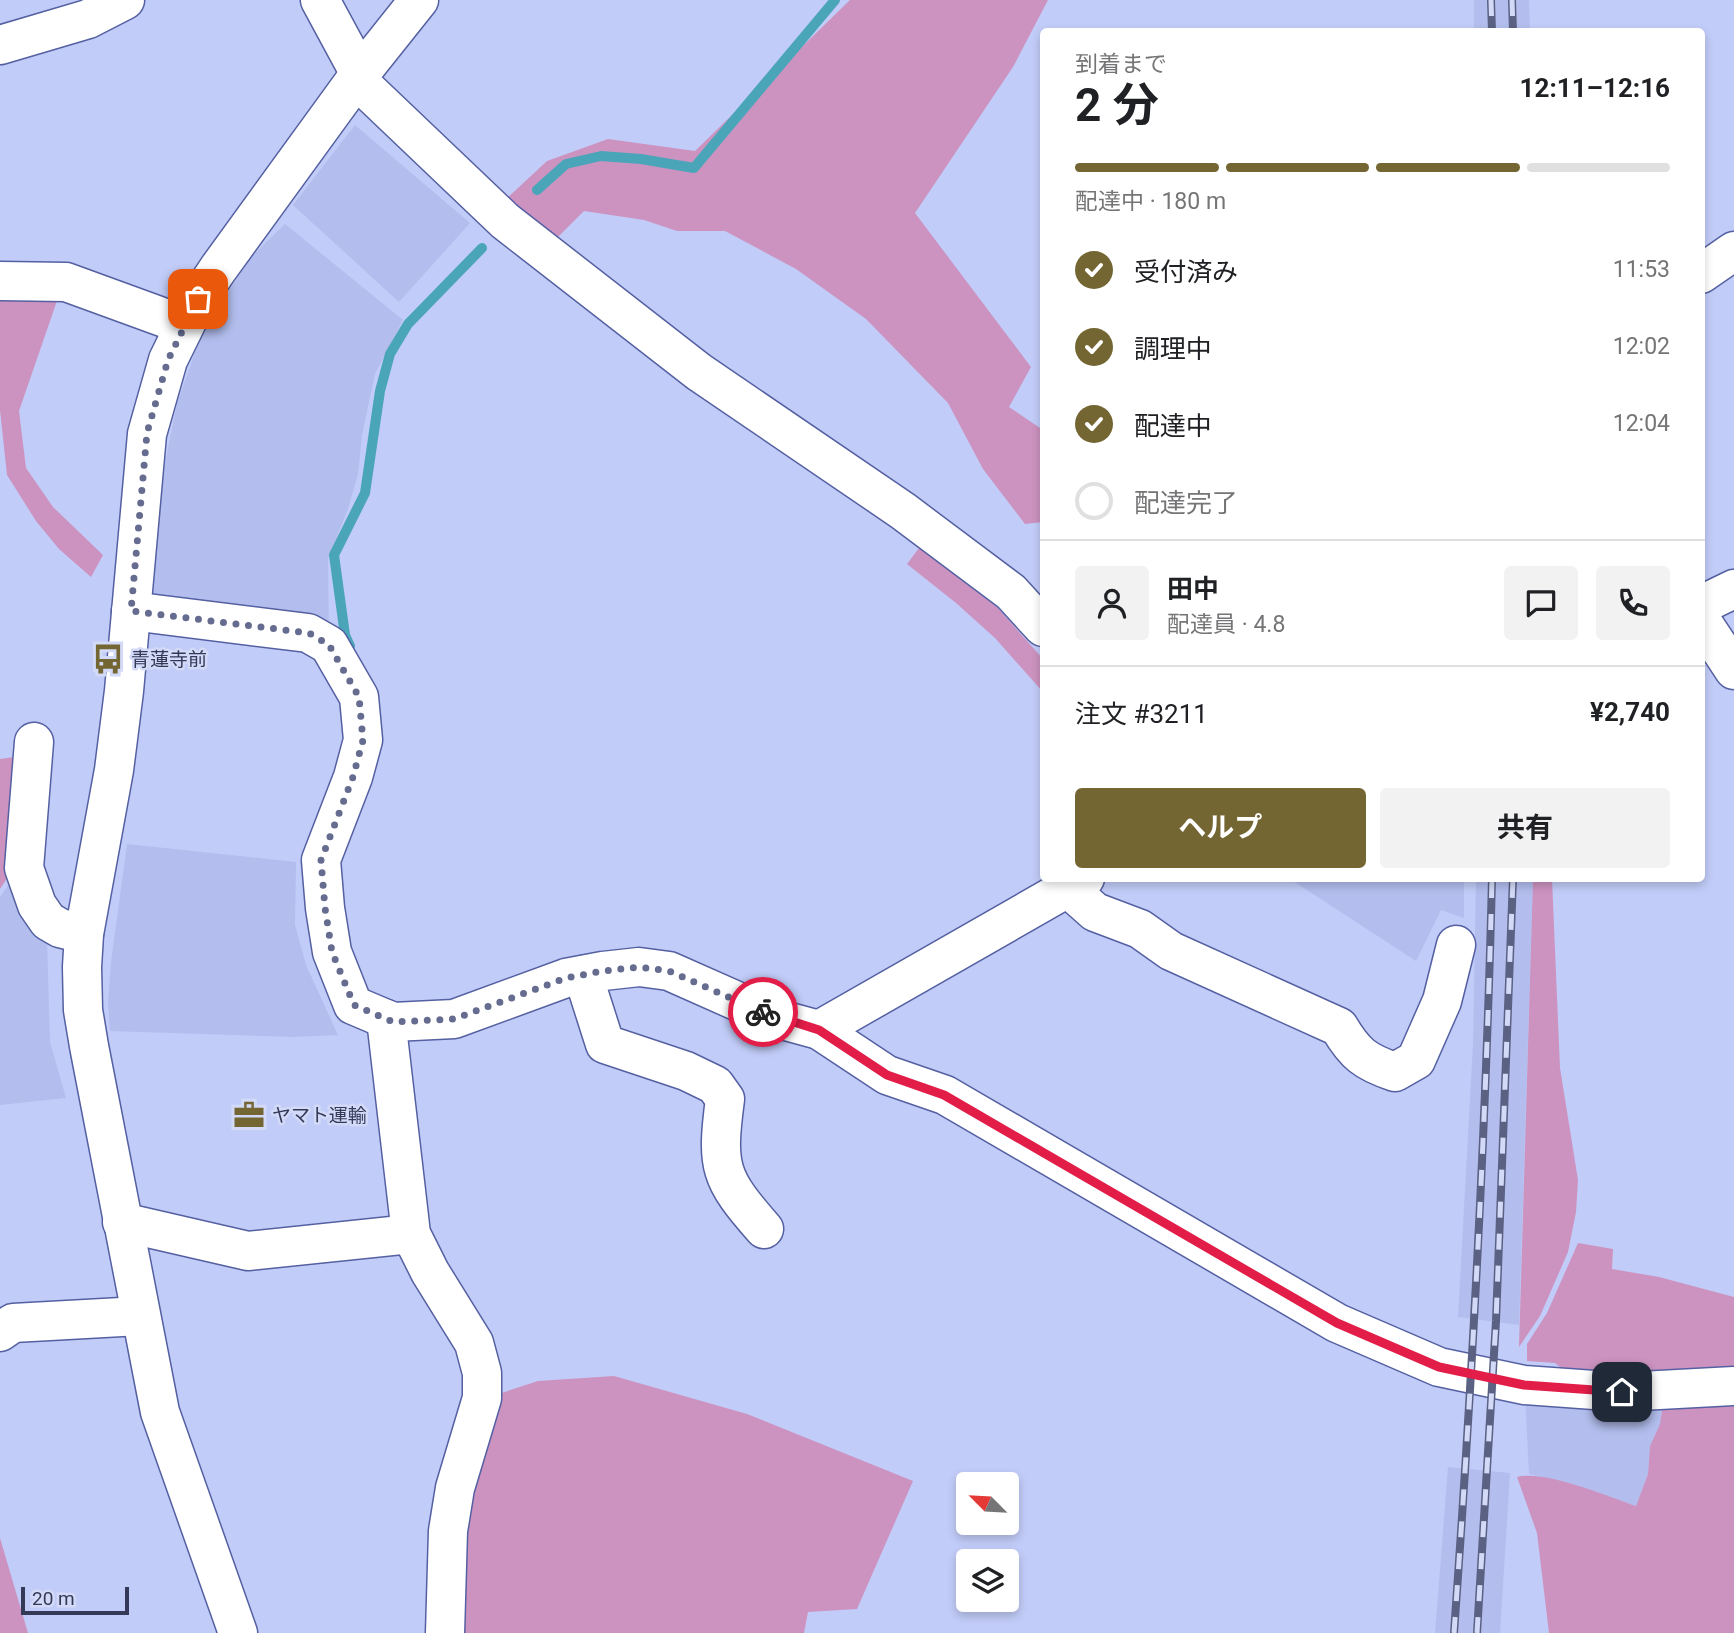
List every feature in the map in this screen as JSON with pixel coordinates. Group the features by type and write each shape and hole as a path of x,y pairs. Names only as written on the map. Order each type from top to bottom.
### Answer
{"street":[{"path":"0,45 88,19 125,0"},
{"path":"320,0 358,76 505,221 699,372 903,511 1011,592 1040,624"},
{"path":"238,1633 160,1412 139,1316 83,1010 84,934 114,770 124,691 147,433 168,360 184,325 218,269 358,76 419,0"},
{"path":"1705,271 1734,251"},
{"path":"0,281 66,282 184,325"},
{"path":"1705,603 1734,589"},
{"path":"131,611 309,633 329,645 359,697 363,740 353,777 321,860 332,952 354,1005 393,1022 454,1019 566,978 639,967 669,971 775,1018 819,1030 887,1075 944,1095 1337,1323 1439,1367 1524,1385 1610,1391 1734,1386"},
{"path":"1705,626 1734,670"},
{"path":"34,742 24,868 37,905 48,921 60,928 84,934"},
{"path":"819,1030 1077,883 1096,912 1140,929 1171,951 1339,1027 1352,1048 1370,1064 1395,1072 1416,1059 1442,1001 1456,945"},
{"path":"583,975 605,1044 686,1071 715,1085 725,1099 719,1146 723,1171 740,1202 764,1229"},
{"path":"386,1019 411,1234 430,1272 474,1343 482,1373 482,1398 456,1488 448,1531 445,1633"},
{"path":"122,1222 248,1251 411,1234"},
{"path":"0,1332 13,1323 139,1316"}],"shaded area":[{"path":"850,0 1048,0 1013,67 915,213 1031,367 1009,407 1040,428 1040,522 1025,524 983,469 948,403 866,319 796,269 725,231 677,231 644,220 584,211 555,240 503,202 547,161 608,139 695,151"},
{"path":"1474,0 1529,0 1530,28 1474,28"},
{"path":"355,125 470,223 399,302 293,205"},
{"path":"285,224 403,320 375,374 362,435 358,474 348,509 328,559 329,632 150,608 165,463 177,403 198,344 221,303 251,257"},
{"path":"0,293 59,295 19,411 26,468 53,507 103,555 91,577 59,549 36,521 7,475 0,410"},
{"path":"919,548 997,607 1040,656 1040,689 995,638 907,564"},
{"path":"28,755 12,871 0,889 0,759"},
{"path":"127,844 296,862 295,925 306,965 338,1035 293,1037 110,1031 108,1003 111,962"},
{"path":"1295,882 1464,882 1464,918 1441,910 1416,961"},
{"path":"1476,882 1533,882 1519,1325 1458,1317 1473,1044"},
{"path":"1533,882 1552,882 1560,1068 1578,1180 1576,1212 1568,1252 1540,1316 1519,1347"},
{"path":"9,884 15,901 34,928 47,940 50,1042 66,1098 0,1105 0,897"},
{"path":"1578,1243 1613,1249 1612,1269 1659,1277 1734,1297 1734,1375 1574,1378 1555,1363 1527,1361 1527,1344 1547,1313"},
{"path":"614,1376 747,1414 913,1481 857,1609 808,1612 804,1633 453,1633 462,1406 538,1381"},
{"path":"1525,1394 1664,1397 1660,1424 1650,1446 1648,1474 1636,1506 1575,1485 1529,1474"},
{"path":"1664,1397 1734,1402 1734,1633 1549,1633 1537,1533 1517,1477 1559,1480 1636,1506 1648,1474 1650,1446 1660,1424"},
{"path":"1448,1467 1510,1473 1500,1633 1435,1633"},
{"path":"0,1538 28,1633 0,1633"}],"waterway":[{"path":"537,190 566,164 601,156 641,159 694,168 835,0"},
{"path":"350,646 345,635 334,555 365,493 380,391 390,354 408,324 482,248"}],"railway":[{"path":"1491,0 1492,28"},
{"path":"1512,0 1513,28"},
{"path":"1454,1633 1478,1256 1492,882"},
{"path":"1477,1633 1496,1321 1513,882"}],"way so far":[{"path":"198,299 168,360 147,433 131,611 309,633 329,645 359,697 363,740 353,777 321,860 332,952 354,1005 393,1022 454,1019 566,978 639,967 669,971 763,1012"}],"place":[{"name":"青蓮寺前","path":"108,659"},
{"name":"ヤマト運輸","path":"249,1115"}],"route":[{"path":"763,1012 819,1030 887,1075 944,1095 1337,1323 1439,1367 1524,1385 1622,1392"}]}
